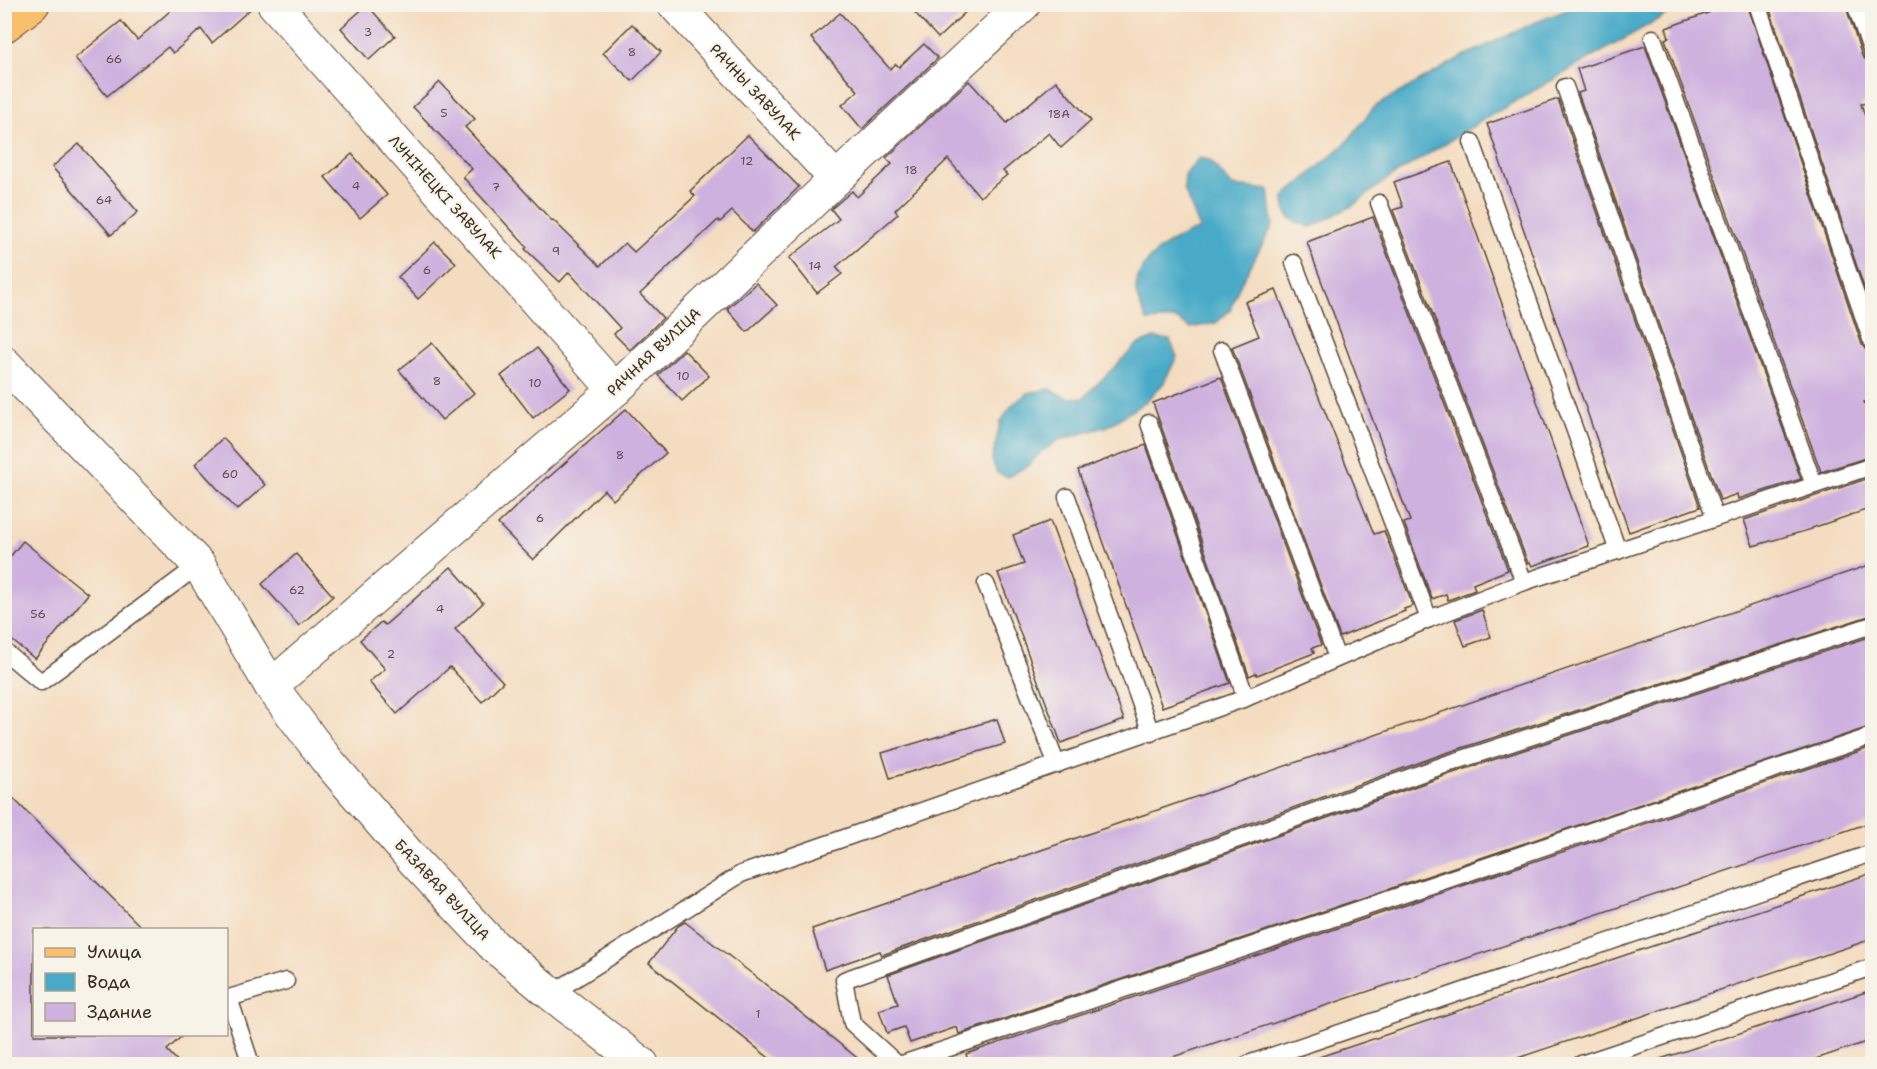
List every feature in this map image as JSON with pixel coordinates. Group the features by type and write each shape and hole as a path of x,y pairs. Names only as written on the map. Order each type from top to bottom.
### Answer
{"main road":[{"path":"4,27 33,4"}],"street":[{"name":"ЛУНІНЕЦКІ ЗАВУЛАК","path":"274,4 615,390"},
{"name":"РАЧНЫ ЗАВУЛАК","path":"674,4 836,179"},
{"name":"РАЧНАЯ ВУЛІЦА","path":"272,686 615,390 1024,4"},
{"name":"БАЗАВАЯ ВУЛІЦА","path":"4,363 199,565 272,686 326,759 415,862 494,946 642,1065"}],"lane":[{"path":"1757,4 1872,342"},
{"path":"1856,4 1872,52"},
{"path":"1653,38 1814,485"},
{"path":"1565,87 1715,518"},
{"path":"1473,142 1618,551"},
{"path":"1379,203 1524,582"},
{"path":"1294,263 1429,619"},
{"path":"1222,350 1337,658"},
{"path":"1149,423 1246,698"},
{"path":"551,994 741,874 1246,698 1429,619 1524,582 1872,466"},
{"path":"1067,497 1151,733"},
{"path":"4,651 41,682 199,565"},
{"path":"986,585 1057,765"},
{"path":"1872,625 1447,765 844,980 852,1023 899,1065 1872,736"},
{"path":"1248,1065 1872,853"},
{"path":"1581,1065 1872,967"},
{"path":"251,1065 229,998 286,981"}],"water":[{"path":"1579,5 1683,5 1483,120 1389,178 1352,206 1311,227 1294,221 1287,215 1284,197 1347,142 1374,107 1458,59 1534,23"},
{"path":"1199,158 1209,160 1232,186 1269,190 1273,225 1239,287 1230,310 1216,323 1190,328 1176,319 1147,321 1136,294 1138,279 1143,268 1158,251 1168,244 1200,229 1184,189 1185,175"},
{"path":"1154,338 1170,340 1177,357 1163,384 1145,402 1108,426 1059,440 1041,452 1028,466 1007,477 997,473 992,460 1000,423 1012,405 1028,393 1050,389 1067,398 1083,398 1137,345"}],"building":[{"path":"178,4 256,4 212,43 201,29 173,53 168,47 107,96 75,58 121,21 137,40"},
{"path":"907,4 974,4 938,38"},
{"path":"1733,4 1747,4 1862,345 1866,350 1872,352 1872,400 1864,402 1872,425 1872,456 1821,472 1665,39 1669,37 1666,28"},
{"path":"1768,4 1845,4 1862,56 1872,62 1872,102 1861,104 1872,136 1872,311"},
{"path":"367,5 395,36 369,60 341,28"},
{"path":"840,13 890,69 896,64 899,67 924,44 938,58 862,129 842,105 858,91 811,38"},
{"path":"632,24 661,52 632,81 603,53"},
{"path":"1645,46 1801,479 1738,499 1737,494 1720,500 1578,93 1584,91 1577,69"},
{"path":"969,81 1007,123 1056,81 1091,121 1061,148 1049,133 1003,171 1007,175 980,197 948,159 895,210 898,214 836,267 842,274 817,293 789,258 839,219 831,209 852,191 857,197 892,164 886,158"},
{"path":"440,82 475,119 465,127 552,221 600,266 625,243 634,252 695,196 690,191 748,135 799,187 753,232 732,211 720,222 718,220 640,294 663,318 630,350 614,334 620,328 569,272 560,282 525,249 527,247 463,177 472,169 413,107"},
{"path":"1558,99 1700,507 1629,532 1487,124"},
{"path":"79,144 138,212 111,235 52,167"},
{"path":"352,154 387,195 360,218 325,177"},
{"path":"1451,162 1589,546 1532,566 1530,562 1528,563 1393,210 1403,207 1394,182"},
{"path":"1373,217 1508,570 1473,584 1475,590 1448,600 1446,594 1432,599 1404,523 1410,521 1307,242"},
{"path":"435,242 456,263 418,299 398,277"},
{"path":"756,283 777,305 747,332 727,309"},
{"path":"1276,290 1374,534 1384,531 1413,606 1340,637 1232,347 1259,336 1245,302"},
{"path":"432,343 474,393 442,420 399,370"},
{"path":"537,348 570,389 533,418 501,376"},
{"path":"684,350 709,376 682,401 658,375"},
{"path":"1221,377 1321,645 1312,648 1314,653 1249,676 1153,403"},
{"path":"626,409 666,453 613,500 604,490 533,560 498,524 547,477"},
{"path":"223,438 265,485 237,510 195,464"},
{"path":"1146,445 1230,683 1162,707 1078,470"},
{"path":"1872,477 1872,508 1753,546 1744,520"},
{"path":"1050,521 1124,720 1061,743 998,573 1024,564 1013,535"},
{"path":"23,541 88,594 35,659 4,634 4,564"},
{"path":"296,554 333,596 299,626 262,584"},
{"path":"1872,564 1872,615 1443,754 882,955 880,951 825,970 812,929"},
{"path":"451,567 483,603 455,629 503,682 482,702 450,667 397,714 369,682 385,669 360,640 381,622 385,625"},
{"path":"1482,610 1491,637 1465,646 1455,620"},
{"path":"1872,636 1872,726 959,1034 957,1027 910,1043 904,1027 887,1033 879,1010 898,1004 888,975 1450,774"},
{"path":"997,719 1005,744 890,778 882,753"},
{"path":"1872,747 1872,822 1149,1065 969,1065 966,1054"},
{"path":"4,789 142,928 33,928 33,1036 182,1036 167,1050 181,1065 4,1065"},
{"path":"1872,873 1872,939 1497,1065 1311,1065 1310,1060"},
{"path":"685,922 866,1065 778,1065 649,963 678,926"},
{"path":"1872,990 1872,1040 1798,1065 1657,1065 1657,1060"}]}
